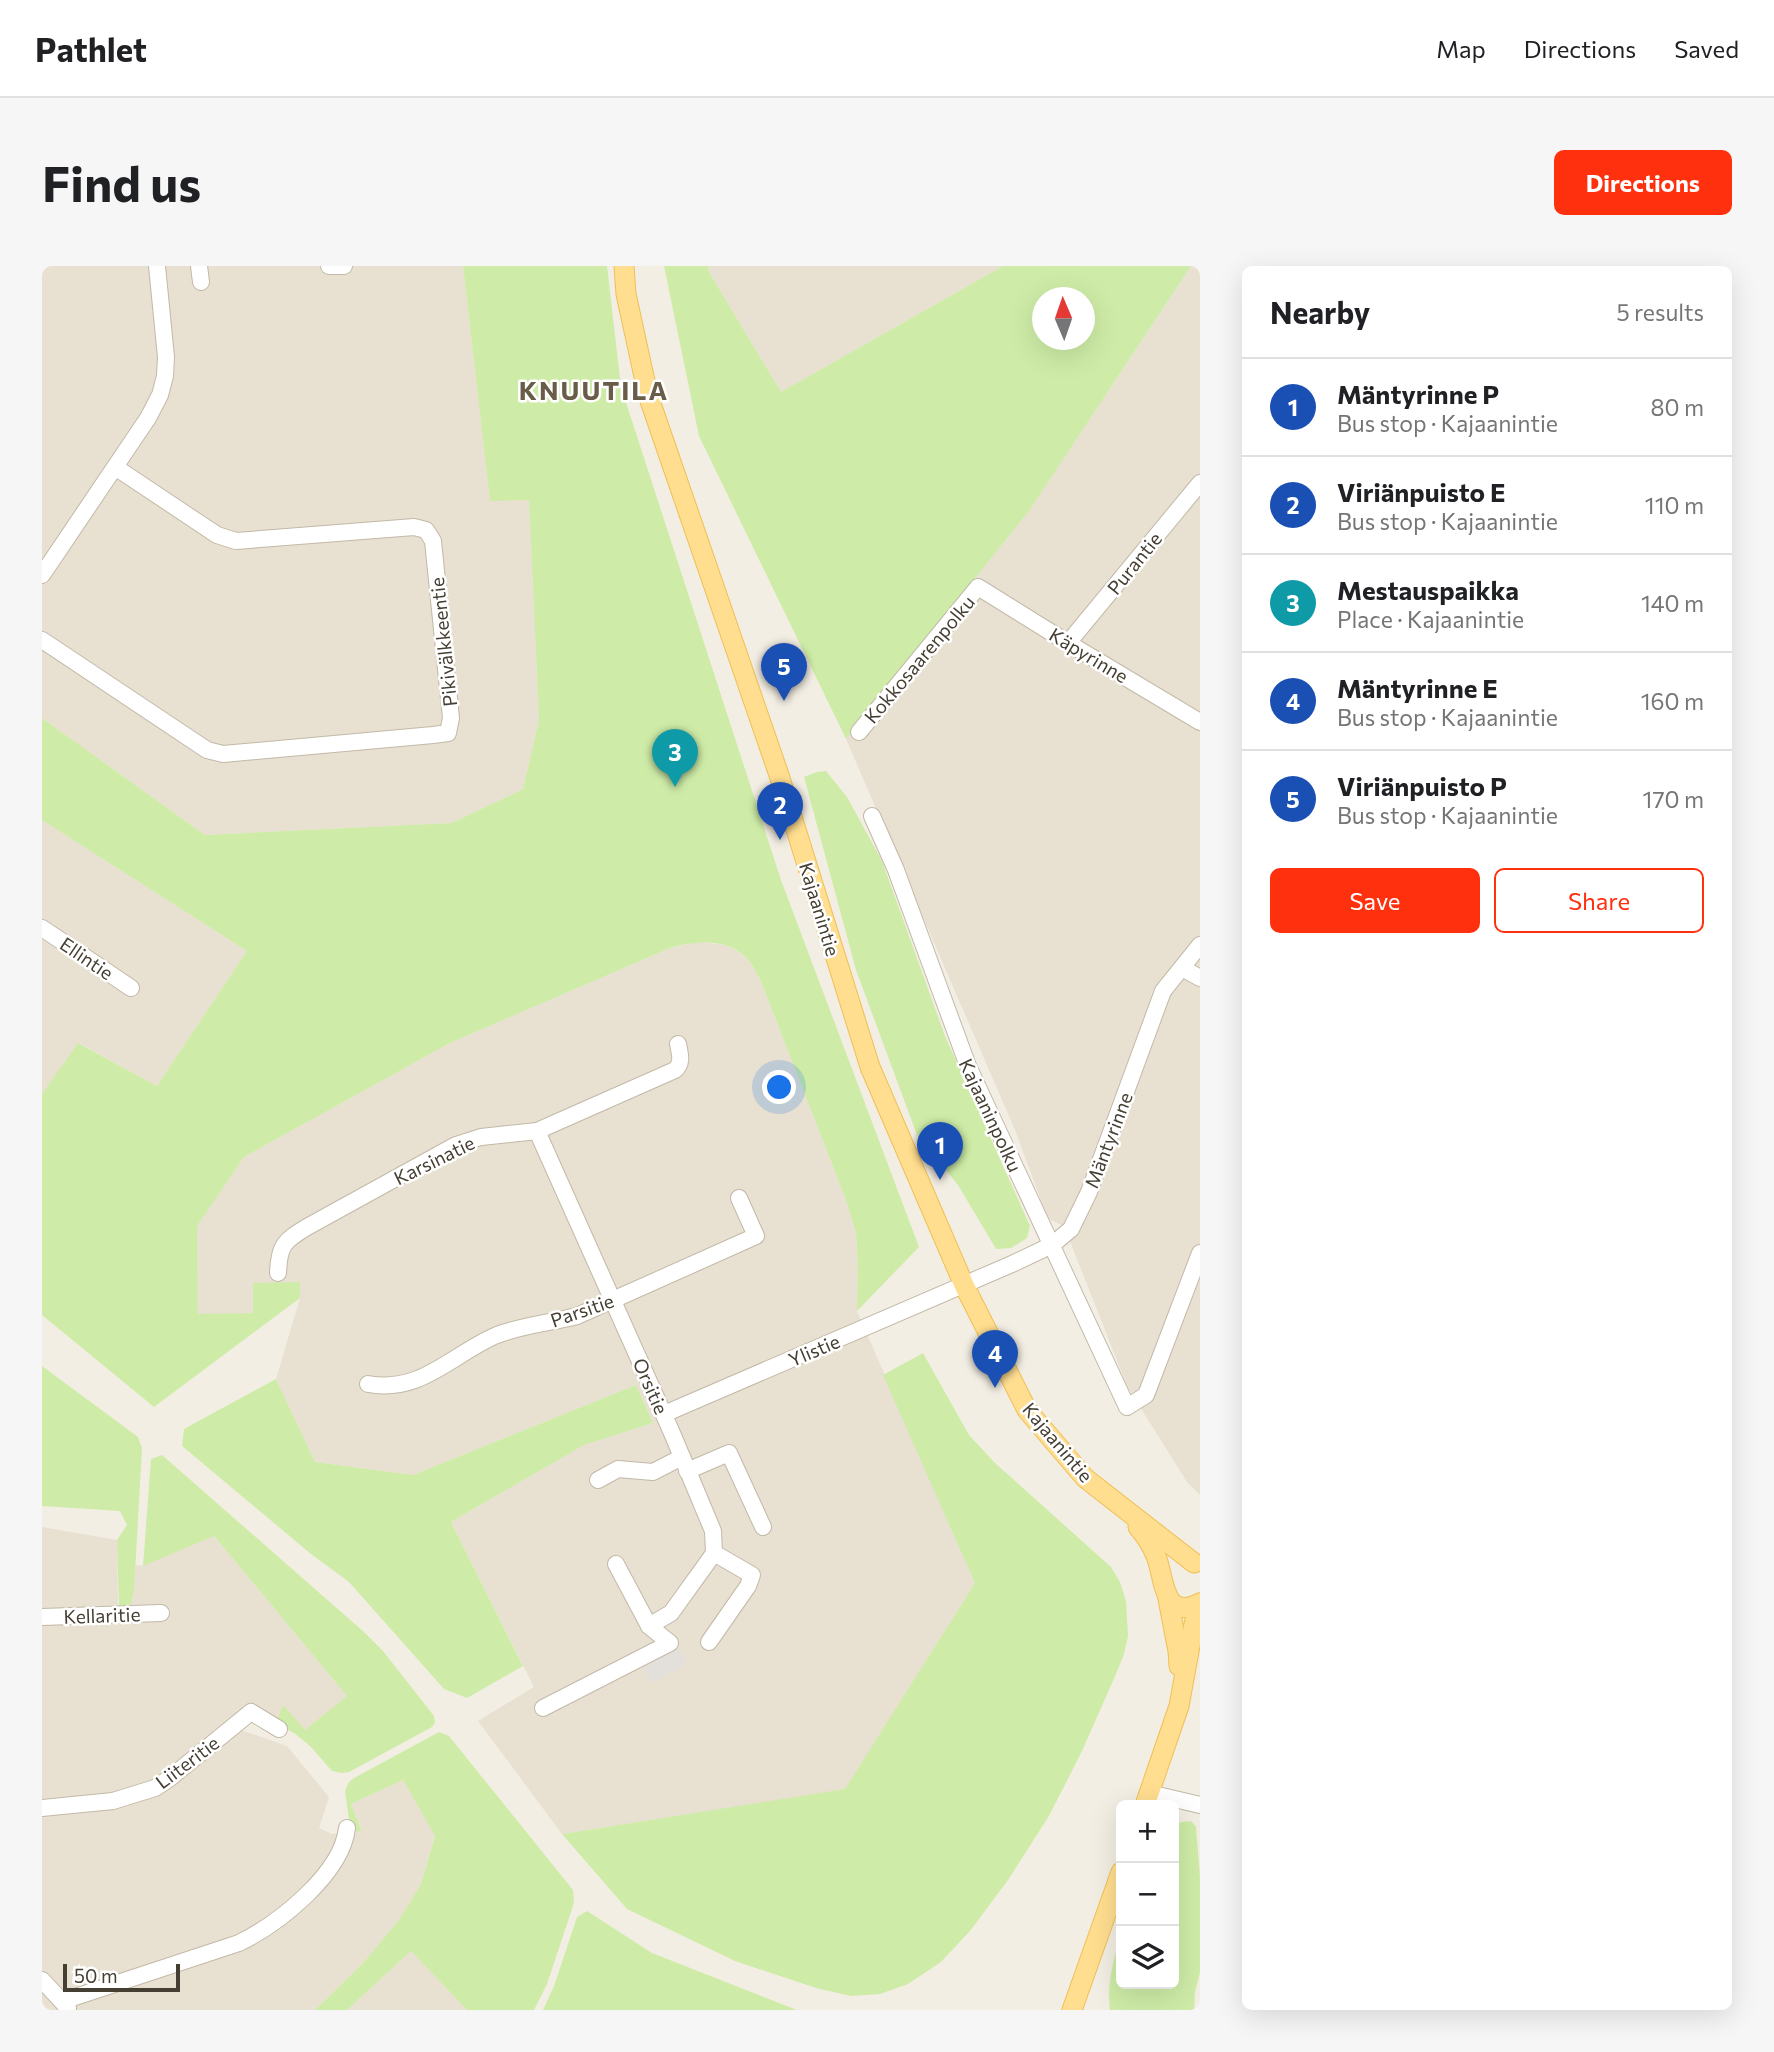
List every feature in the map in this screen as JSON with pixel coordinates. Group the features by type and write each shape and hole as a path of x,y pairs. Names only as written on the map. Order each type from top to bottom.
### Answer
{"main road":[{"name":"Kajaanintie","path":"624,266 626,294 648,395 779,775 870,1067 964,1284 1027,1410 1085,1478 1197,1565"},
{"name":"Kajaanintie","path":"1116,1504 1141,1529 1156,1556 1178,1651 1179,1706"},
{"path":"1197,1565 1186,1562 1175,1564 1169,1569 1166,1591 1177,1606 1185,1608 1200,1603"},
{"path":"1147,1799 1179,1706 1200,1603"},
{"path":"1072,2010 1116,1886"}],"street":[{"path":"42,575 116,467 160,395 166,357 157,266"},
{"path":"329,266 344,266"},
{"name":"Pikivälkkeentie","path":"42,640 208,750 223,754 448,733 451,718 433,541 426,530 414,527 236,541 217,535 116,467"},
{"name":"Purantie","path":"1068,643 1200,483"},
{"name":"Käpyrinne","path":"978,587 1200,722"},
{"name":"Kokkosaarenpolku","path":"859,732 978,587"},
{"name":"Kajaaninpolku","path":"872,817 896,870 968,1066 1127,1407 1146,1395 1200,1253"},
{"name":"Ellintie","path":"42,928 131,988"},
{"name":"Mäntyrinne","path":"964,1284 1052,1245 1071,1229 1089,1192 1163,991 1200,945"},
{"path":"1182,968 1200,978"},
{"name":"Karsinatie","path":"278,1273 282,1247 289,1238 307,1227 456,1145 488,1136 537,1131 675,1070 681,1060 678,1044"},
{"name":"Orsitie","path":"537,1131 710,1523 714,1553"},
{"name":"Parsitie","path":"368,1384 382,1387 419,1379 495,1336 521,1326 577,1316 756,1236 738,1198"},
{"name":"Ylistie","path":"664,1414 964,1284"},
{"path":"598,1480 618,1469 653,1472 729,1453 763,1527"},
{"path":"649,1626 671,1613 714,1553 752,1575 748,1586 709,1642"},
{"path":"543,1708 670,1643 649,1626 616,1564"},
{"name":"Kellaritie","path":"42,1617 162,1613"},
{"name":"Liiteritie","path":"42,1808 113,1801 155,1788 251,1712 279,1729"},
{"path":"1147,1799 1200,1805"},
{"path":"42,1980 66,2006 239,1943 275,1922 326,1875 342,1851 347,1828"}],"shaded area":[{"path":"42,266 463,266 490,500 529,499 539,720 523,789 452,823 205,835 42,718"},
{"path":"708,266 1003,266 781,392 709,272"},
{"path":"1191,266 1200,266 1200,1495 1187,1482 1127,1386 1064,1226 1048,1219 1015,1130 846,739 1029,511"},
{"path":"42,820 247,951 157,1086 79,1043 42,1094"},
{"path":"697,942 726,945 737,951 748,960 760,979 846,1200 856,1233 857,1311 975,1583 845,1790 562,1834 478,1721 534,1687 451,1522 584,1445 653,1423 636,1385 413,1475 315,1462 276,1379 300,1298 300,1282 254,1314 198,1314 197,1226 244,1157 450,1043 670,948"},
{"path":"42,1527 117,1540 118,1608 131,1603 135,1565 143,1566 213,1535 347,1696 304,1731 283,1705 272,1730 255,1721 250,1721 238,1729 287,1746 329,1797 319,1828 332,1834 362,1830 351,1804 403,1780 435,1835 421,1884 399,1920 364,1962 315,2010 42,2010"},
{"path":"671,1634 687,1664 651,1683 635,1653"},
{"path":"411,1951 467,2010 347,2010"}],"green space":[{"path":"463,266 607,266 621,387 781,880 919,1247 857,1311 856,1233 846,1200 760,979 748,960 731,947 701,943 670,948 450,1043 244,1157 197,1226 198,1314 253,1313 253,1283 300,1282 300,1298 154,1407 42,1315 42,1094 78,1043 157,1086 247,951 42,820 42,718 205,835 452,823 523,789 539,720 529,500 490,501"},
{"path":"664,266 708,266 709,272 781,392 1003,266 1191,266 1029,511 846,739 699,436"},
{"path":"826,771 847,797 882,861 945,1036 1030,1226 1027,1238 1011,1248 996,1249 958,1185 917,1135 856,970 804,777"},
{"path":"923,1353 969,1435 995,1463 1111,1567 1120,1582 1126,1601 1128,1636 1116,1674 1082,1751 1049,1816 1008,1880 970,1931 941,1962 908,1984 880,1994 851,1996 816,1988 735,1961 627,1909 562,1834 845,1789 975,1583 883,1375"},
{"path":"42,1366 138,1437 142,1448 134,1591 131,1603 126,1609 119,1609 117,1540 127,1525 120,1511 42,1506"},
{"path":"276,1379 315,1462 413,1475 636,1385 653,1423 584,1445 451,1522 523,1666 467,1698 444,1689 349,1582 311,1554 182,1446 184,1429"},
{"path":"162,1455 383,1651 434,1716 435,1723 432,1727 349,1772 342,1773 332,1771 310,1746 294,1733 279,1726 277,1719 283,1705 305,1730 347,1696 214,1536 143,1566 151,1459"},
{"path":"439,1732 449,1736 573,1890 574,1903 547,1984 534,2010 467,2010 411,1951 347,2010 315,2010 364,1962 399,1920 421,1884 435,1836 403,1780 351,1804 362,1831 353,1831 350,1827 345,1791 349,1782"},
{"path":"1191,1821 1196,1827 1200,1877 1200,1972 1194,2010 1110,2010 1110,1981 1116,1952 1116,1989 1179,1989 1179,1823"},
{"path":"587,1911 652,1953 797,2010 543,2010 577,1917"}],"place":[{"name":"Viriänpuisto P","path":"784,701"},
{"name":"Mestauspaikka","path":"675,787"},
{"name":"Viriänpuisto E","path":"780,840"},
{"name":"Mäntyrinne P","path":"940,1180"},
{"name":"Mäntyrinne E","path":"995,1388"}],"district":[{"name":"KNUUTILA","path":"594,389"}]}
